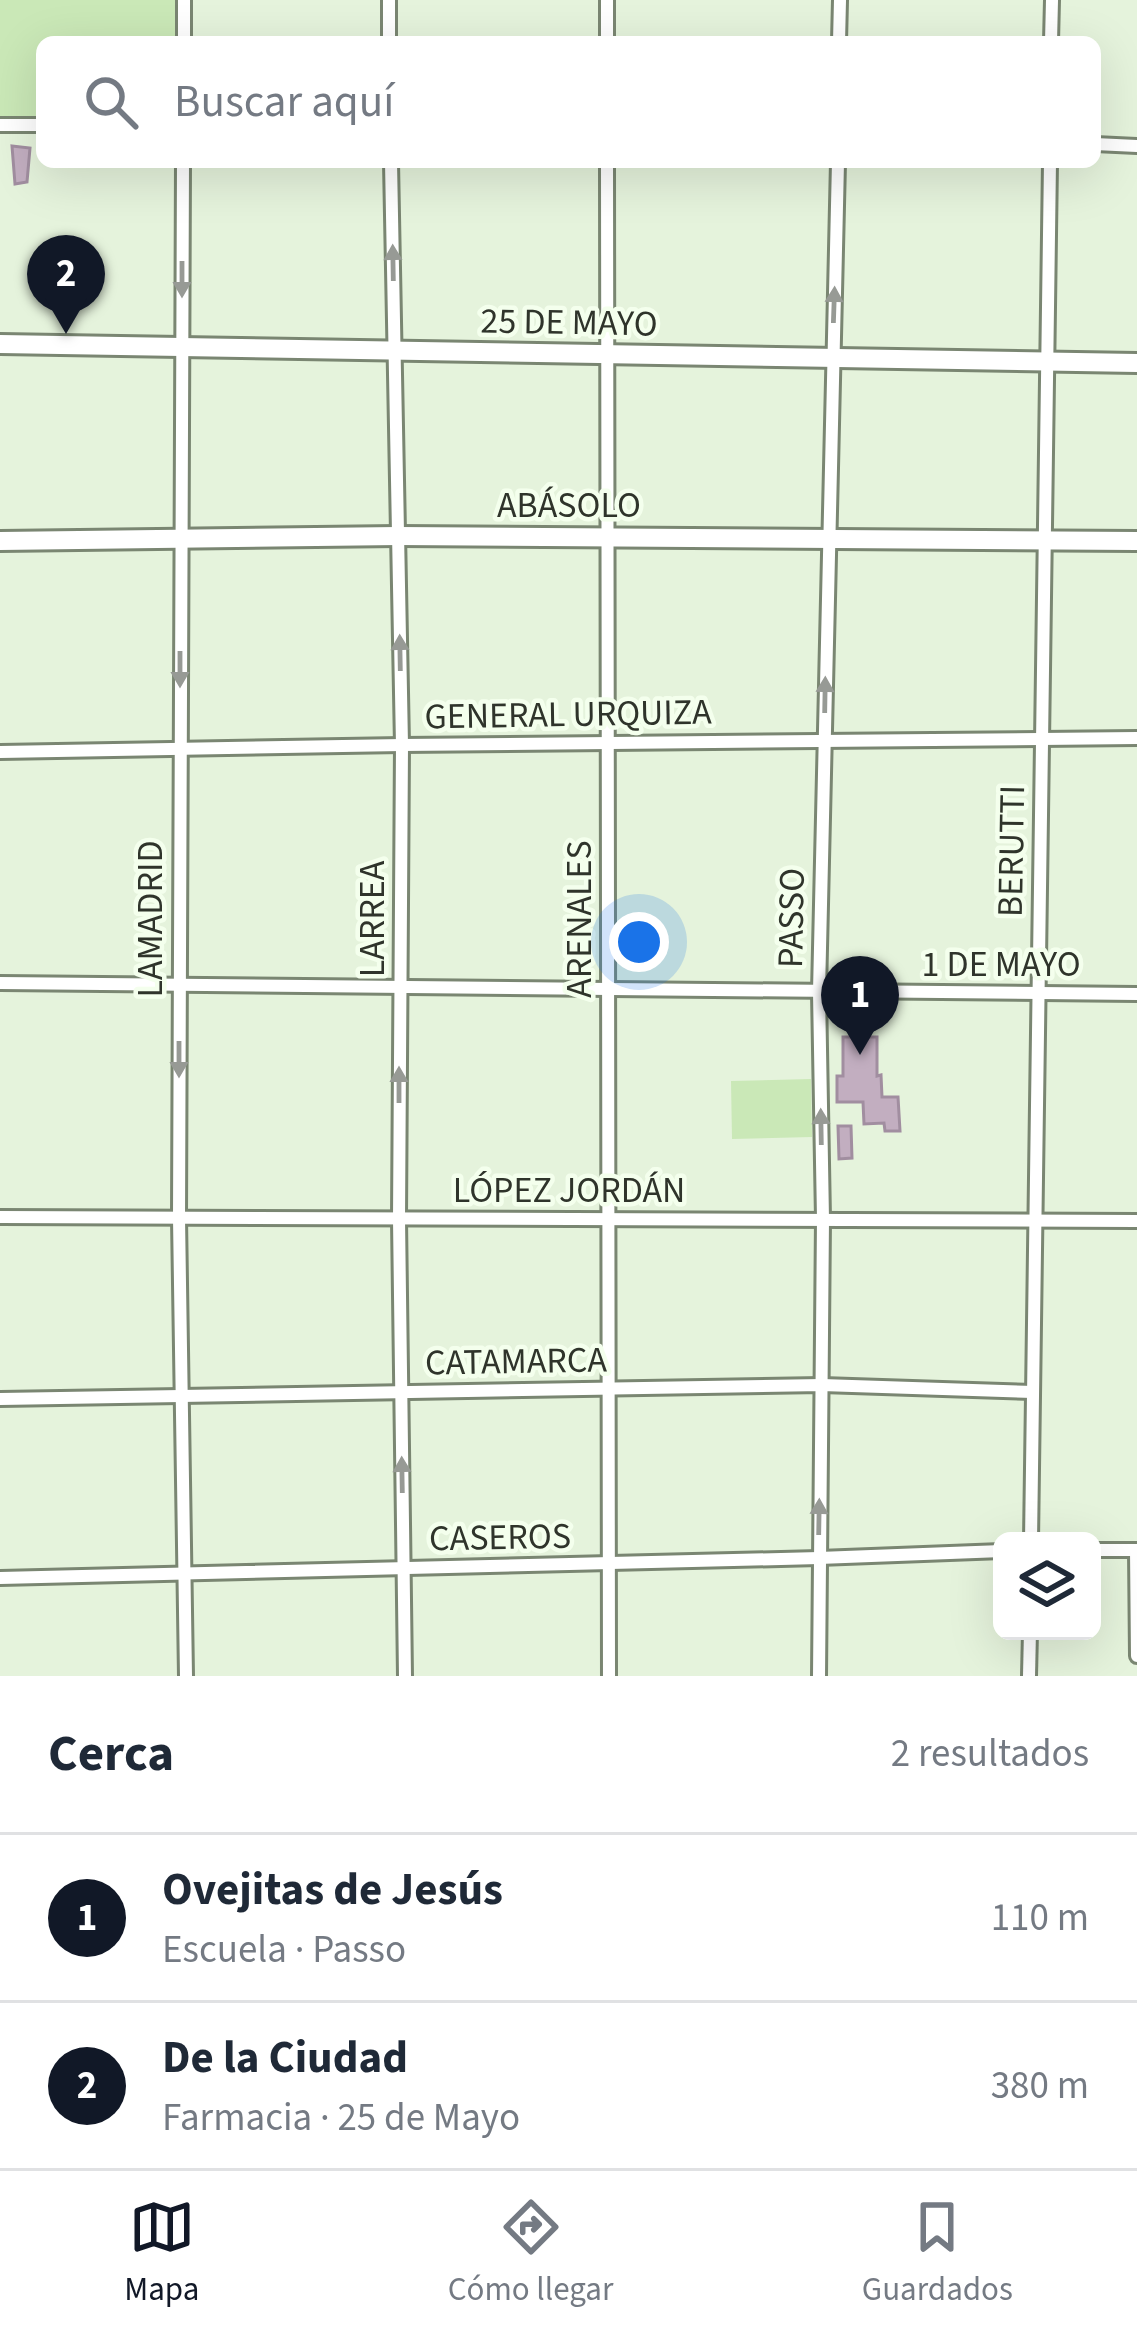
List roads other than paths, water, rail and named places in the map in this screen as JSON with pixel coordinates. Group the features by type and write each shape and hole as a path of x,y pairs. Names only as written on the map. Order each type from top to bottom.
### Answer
{"street":[{"path":"184,0 184,36"},
{"path":"389,0 389,36"},
{"path":"607,0 607,36"},
{"path":"839,36 840,0"},
{"path":"1051,36 1052,0"},
{"path":"0,125 36,125"},
{"path":"1101,144 1137,146"},
{"name":"LAMADRID","path":"183,168 179,1219 186,1676"},
{"name":"LARREA","path":"391,168 402,745 398,1219 405,1676"},
{"name":"ARENALES","path":"607,168 609,1676"},
{"name":"PASSO","path":"819,1676 823,1220 819,992 838,168"},
{"name":"BERUTTI","path":"1031,1532 1050,168"},
{"name":"25 DE MAYO","path":"0,344 1137,363"},
{"name":"ABÁSOLO","path":"0,541 398,536 1137,541"},
{"name":"GENERAL URQUIZA","path":"0,752 1137,738"},
{"name":"1 DE MAYO","path":"0,983 1137,994"},
{"name":"LÓPEZ JORDÁN","path":"0,1217 1137,1221"},
{"name":"CATAMARCA","path":"0,1399 822,1385 1033,1392"},
{"path":"1101,1550 1137,1550 1137,1656"},
{"name":"CASEROS","path":"0,1579 993,1551"},
{"path":"1029,1676 1030,1640"}],"place":[{"name":"De la Ciudad","path":"66,334"},
{"name":"Ovejitas de Jesús","path":"860,1055"}]}
